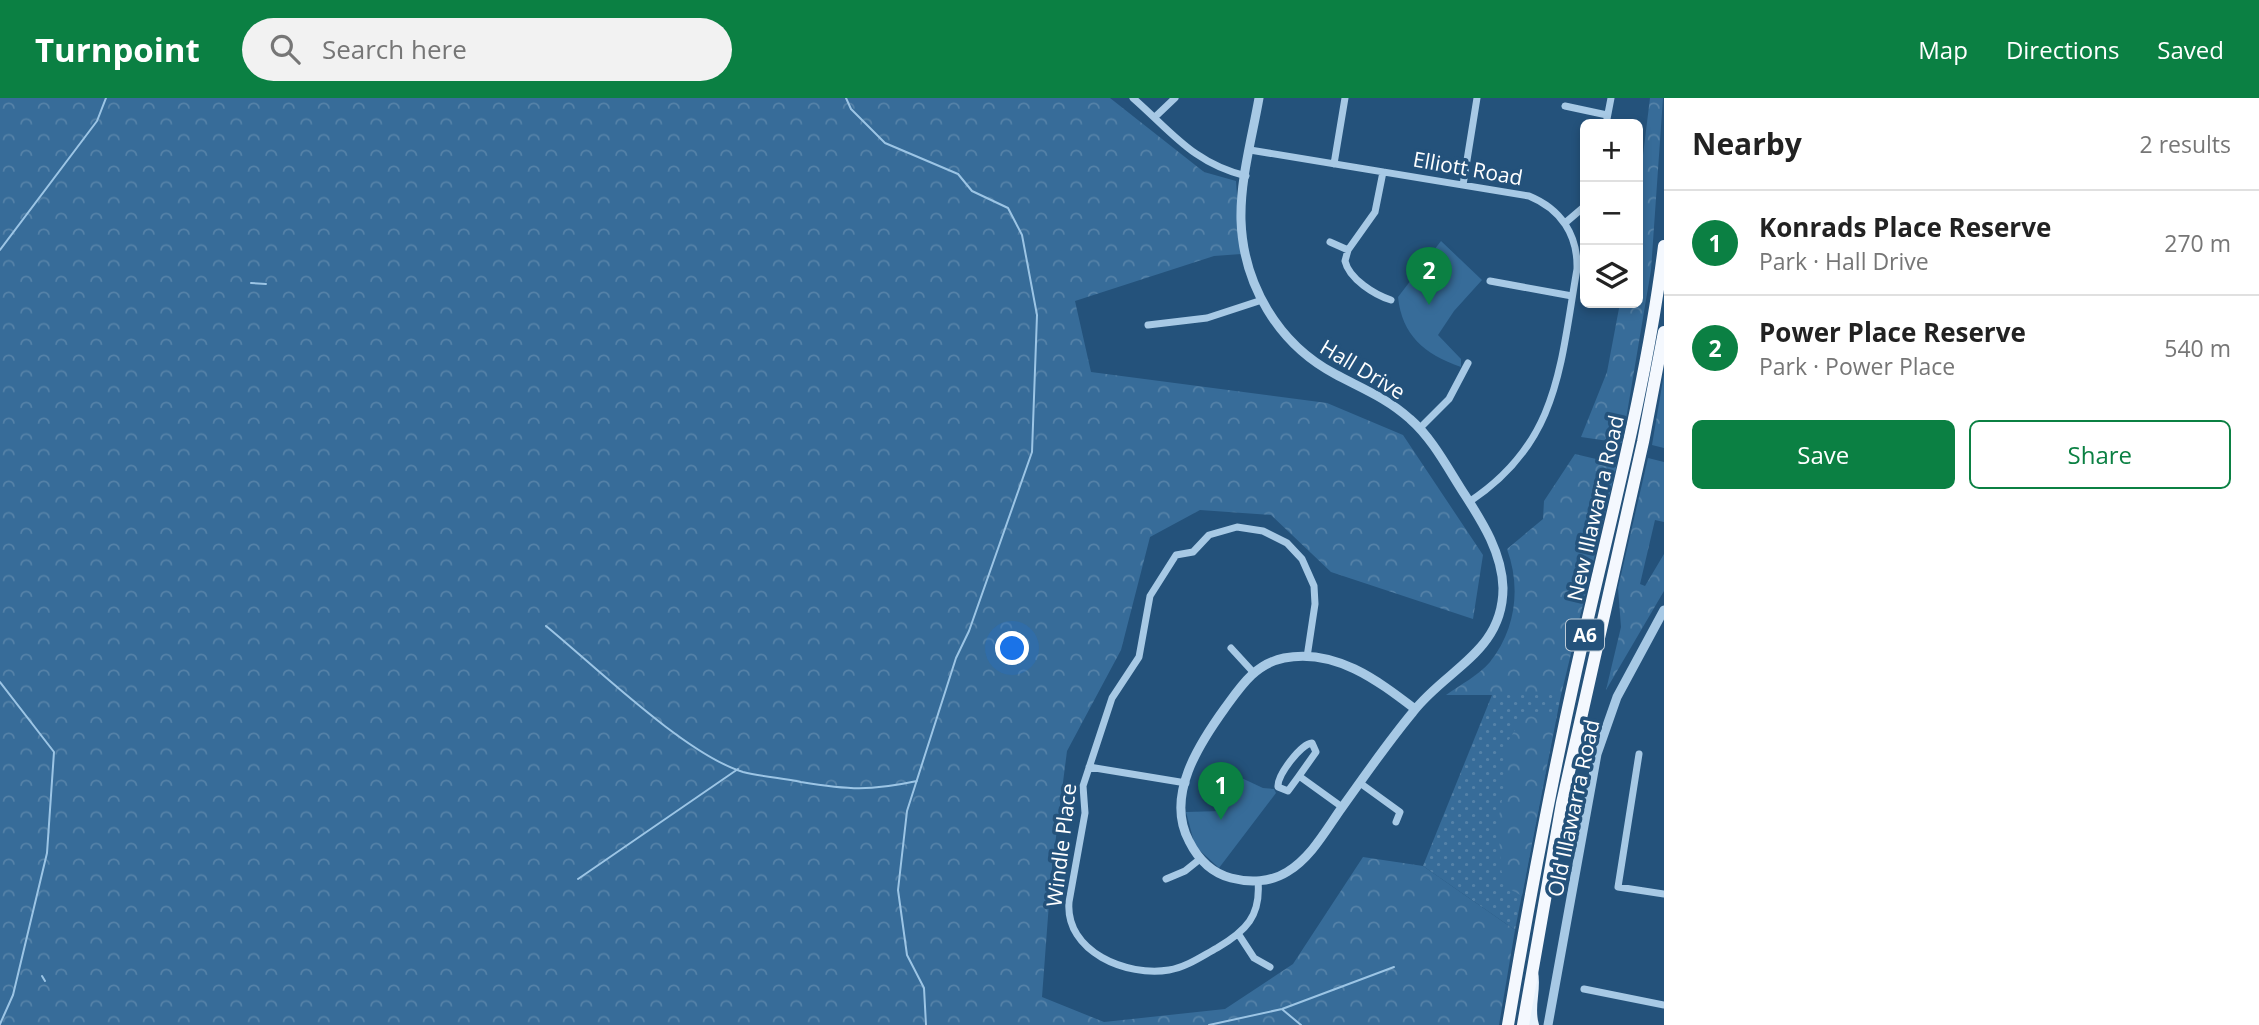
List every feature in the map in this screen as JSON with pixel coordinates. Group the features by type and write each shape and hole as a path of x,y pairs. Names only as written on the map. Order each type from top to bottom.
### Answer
{"highway":[{"name":"New Illawarra Road","path":"1508,1025 1538,849 1633,431 1664,246"},
{"name":"New Illawarra Road","path":"1523,1025 1562,803 1641,452 1664,332"}],"main road":[{"path":"1533,972 1536,985 1531,1008 1534,1025"}],"street":[{"path":"1133,98 1209,164 1246,176"},
{"path":"1155,117 1175,98"},
{"name":"Hall Drive","path":"1258,881 1279,876 1299,863 1415,709 1486,644 1501,610 1500,564 1493,543 1420,428 1379,396 1336,375 1304,354 1274,320 1262,300 1244,246 1241,211 1259,98"},
{"path":"1334,164 1345,98"},
{"path":"1463,185 1477,98"},
{"path":"1607,119 1611,98"},
{"path":"1565,106 1607,115"},
{"name":"Elliott Road","path":"1250,150 1529,196 1548,205 1565,223"},
{"path":"1383,172 1375,212 1348,250 1345,261 1351,274 1381,297 1391,300"},
{"path":"1469,502 1512,469 1543,424 1555,392 1577,251 1565,223 1580,210"},
{"path":"1331,242 1348,250"},
{"path":"1490,281 1572,296"},
{"path":"1148,325 1207,318 1262,300"},
{"path":"1420,428 1455,391 1468,363"},
{"name":"Windle Place","path":"1258,881 1256,914 1239,935 1186,965 1160,971 1130,968 1102,957 1083,944 1073,930 1068,909 1085,813 1082,790 1089,766 1112,698 1139,657 1150,596 1175,555 1192,552 1209,535 1237,527 1264,531 1292,548 1305,565 1315,592 1307,657"},
{"name":"Old Illawarra Road","path":"1548,1025 1597,754 1617,697 1664,610"},
{"path":"1231,648 1253,672"},
{"path":"1258,881 1226,877 1200,859 1183,827 1182,801 1199,744 1253,672 1278,659 1307,657 1357,668 1415,709"},
{"path":"1312,743 1316,752 1299,776 1288,790 1278,787 1279,779 1304,746 1312,743"},
{"path":"1639,754 1618,887 1664,894"},
{"name":"Windle Place","path":"1089,766 1186,783"},
{"path":"1299,776 1342,807"},
{"path":"1360,783 1400,812 1396,822"},
{"path":"1166,879 1185,871 1200,859"},
{"path":"1239,935 1254,958 1270,967"},
{"path":"1584,989 1664,1005"}],"green space":[{"path":"0,98 1110,98 1204,172 1236,181 1241,254 1214,256 1075,301 1091,372 1327,403 1403,435 1483,555 1473,619 1331,572 1271,515 1200,510 1150,537 1121,650 1067,751 1051,876 1042,997 1104,1022 1225,1009 1293,964 1363,857 1423,866 1515,930 1499,1025 0,1025"},
{"path":"1650,98 1663,98 1651,270 1622,443 1581,437 1607,372 1619,308 1643,308 1643,155"},
{"path":"1441,241 1482,280 1454,311 1438,335 1461,359 1461,367 1436,356 1417,341 1404,322 1400,310 1398,297"},
{"path":"1664,374 1664,448 1652,445"},
{"path":"1575,454 1617,464 1561,695 1446,695 1490,662 1506,636 1515,593 1507,549 1543,519 1544,501"},
{"path":"1648,458 1664,462 1664,522 1655,520 1640,584 1645,586 1664,554 1664,591 1606,690 1621,627 1618,588"},
{"path":"1492,695 1561,695 1515,930 1423,866"},
{"path":"1557,712 1522,896 1506,887 1501,869 1498,822 1506,778 1506,744 1524,716"},
{"path":"1233,774 1263,788 1274,789 1276,793 1219,868 1195,846 1186,812 1220,811"}],"waterway":[{"path":"0,250 97,121 106,98"},
{"path":"846,98 851,109 885,143 958,174 972,191 1008,208 1022,235 1037,315 1032,452 969,631 956,658 907,811 898,890 907,955 924,988 926,1025"},
{"path":"251,283 266,284"},
{"path":"546,626 668,729 720,762 743,772 846,788 872,788 917,781"},
{"path":"0,682 54,752 47,853 13,995 0,1024"},
{"path":"578,879 738,769"},
{"path":"1209,1025 1282,1009 1394,967"},
{"path":"42,976 45,981"},
{"path":"1283,1010 1301,1025"}],"place":[{"name":"Power Place Reserve","path":"1429,305"},
{"name":"Konrads Place Reserve","path":"1221,820"}]}
